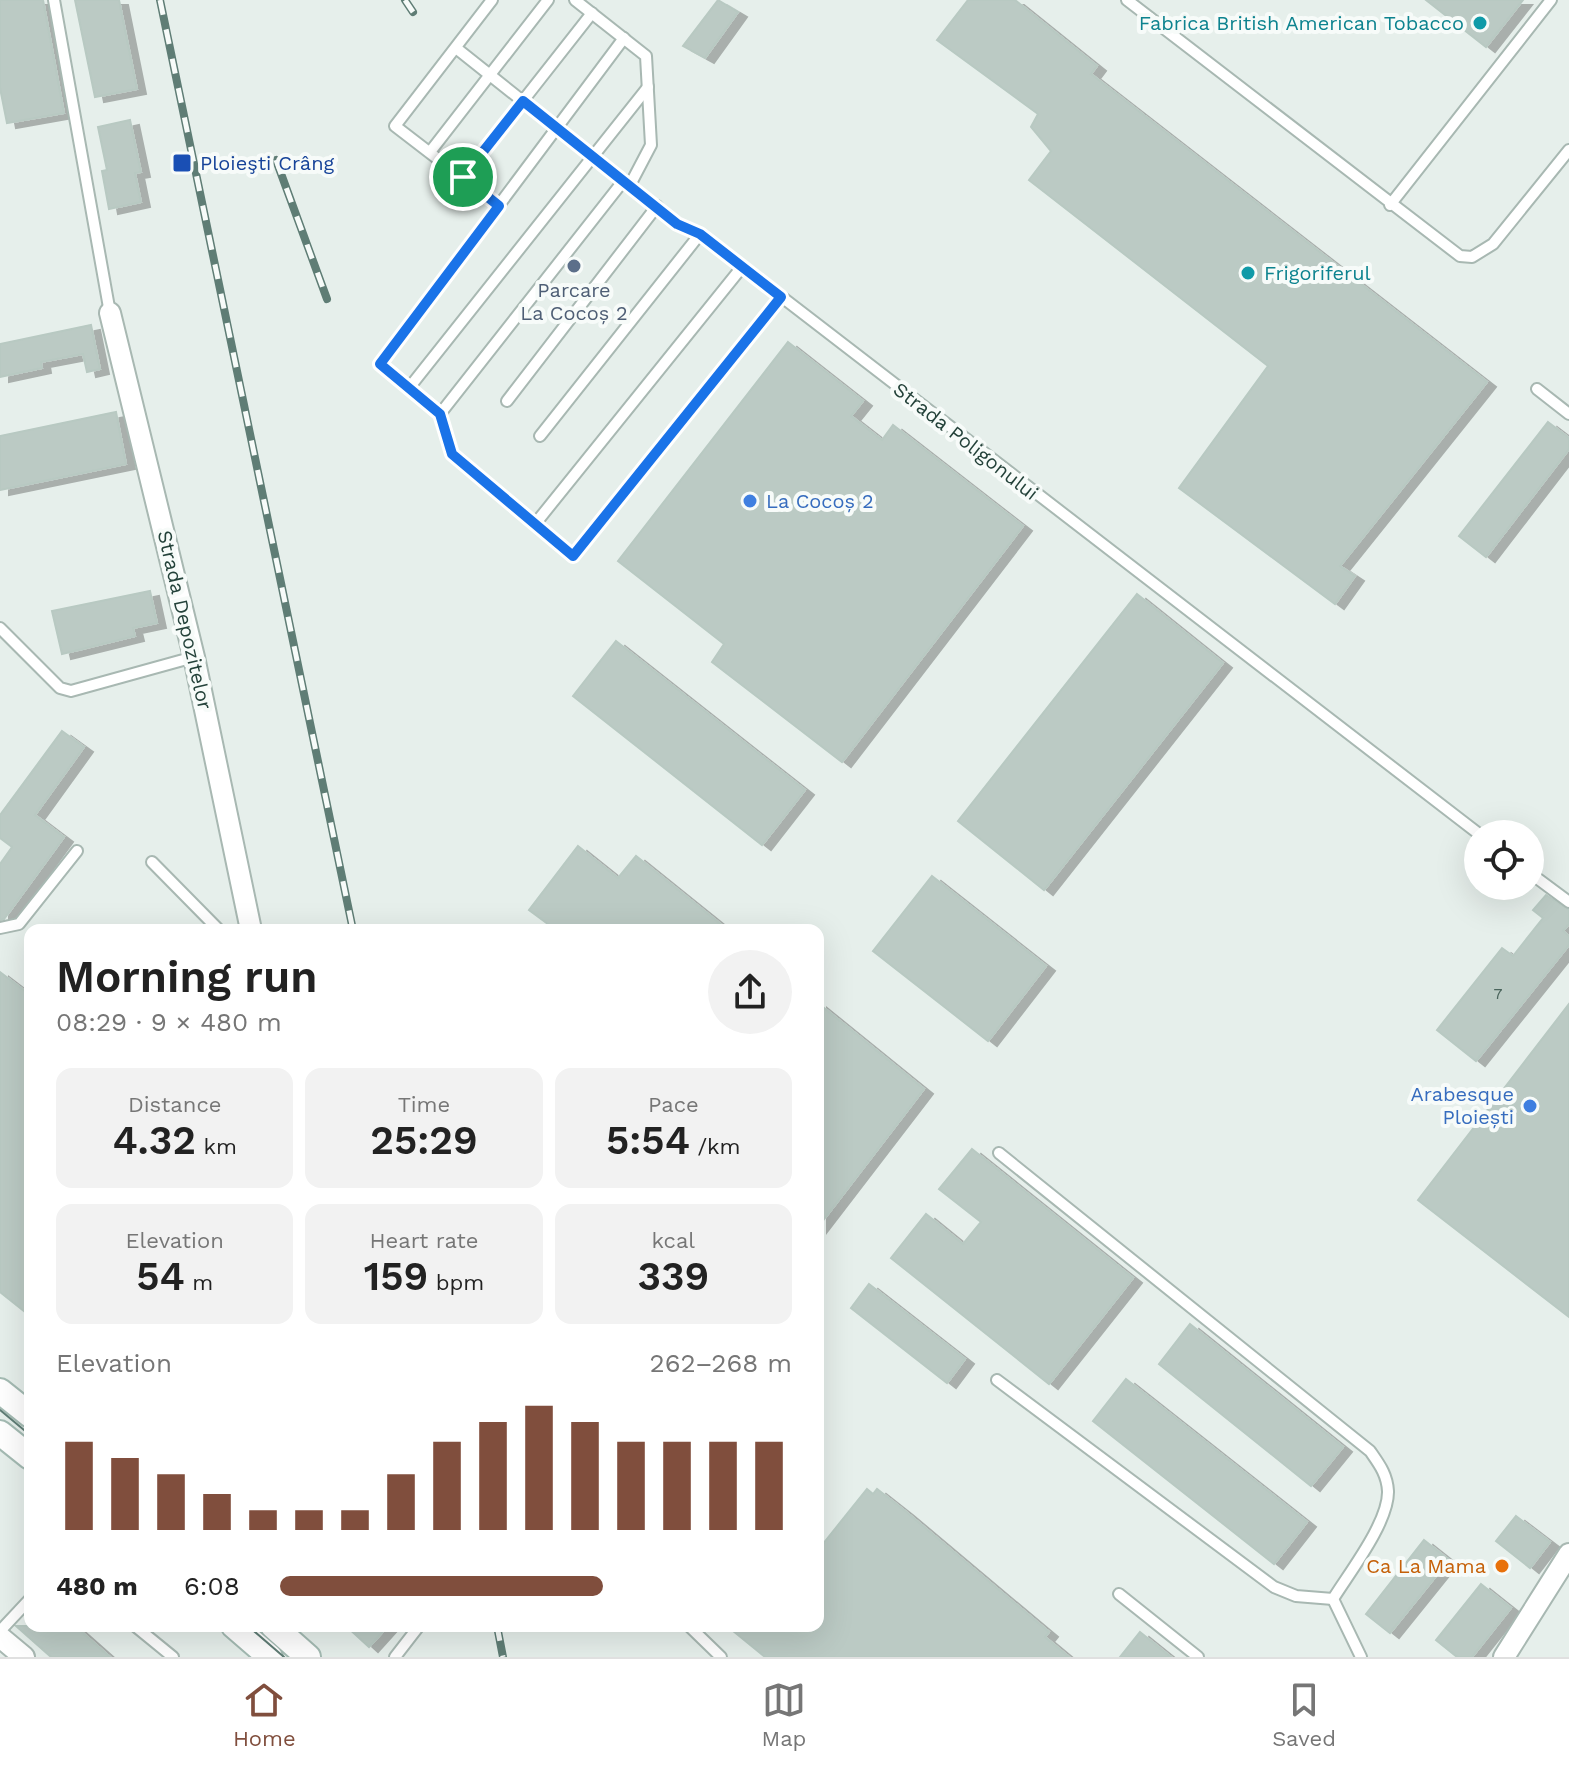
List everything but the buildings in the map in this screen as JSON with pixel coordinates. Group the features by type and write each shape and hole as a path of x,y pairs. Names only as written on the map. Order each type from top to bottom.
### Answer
{"main road":[{"path":"9,1416 24,1445"},
{"path":"241,1632 270,1657"},
{"path":"280,1632 308,1657"}],"street":[{"name":"Strada Depozitelor","path":"110,313 194,657 250,924"},
{"path":"1504,1657 1569,1554"},
{"path":"0,1634 24,1657"}],"lane":[{"path":"54,0 110,313"},
{"path":"492,0 395,126 499,206"},
{"path":"430,152 548,0"},
{"path":"440,414 627,182 651,145 646,56 575,0"},
{"path":"1127,0 1451,252 1472,257 1493,244 1569,150"},
{"path":"1390,205 1551,0"},
{"path":"463,177 592,13"},
{"path":"624,38 380,364 440,414 452,454 573,556 781,297"},
{"name":"Strada Poligonului","path":"456,48 677,224 700,234 1464,822"},
{"path":"409,388 648,87"},
{"path":"507,401 657,206"},
{"path":"540,436 700,234"},
{"path":"535,524 742,267"},
{"path":"1537,389 1569,414"},
{"path":"0,628 60,688 71,691 194,657"},
{"path":"0,928 19,924 77,851"},
{"path":"152,862 213,924"},
{"path":"1544,883 1569,902"},
{"path":"999,1153 1370,1451 1384,1470 1388,1493 1378,1524 1333,1599"},
{"path":"997,1380 1274,1587 1296,1596 1333,1599"},
{"path":"1119,1594 1198,1657"},
{"path":"1333,1599 1361,1657"},
{"path":"0,1634 24,1606"},
{"path":"142,1632 173,1657"},
{"path":"395,1657 414,1632"},
{"path":"695,1632 721,1657"}],"tram line":[{"path":"0,1410 24,1430"},
{"path":"255,1632 284,1657"}],"railway":[{"path":"160,0 352,924"},
{"path":"405,0 413,12"},
{"path":"276,160 327,299"},
{"path":"498,1632 503,1657"}],"place":[{"name":"Fabrica British American Tobacco","path":"1480,23"},
{"name":"Ploieşti Crâng","path":"182,163"},
{"name":"Parcare La Cocoș 2","path":"574,266"},
{"name":"Frigoriferul","path":"1248,273"},
{"name":"La Cocoș 2","path":"750,501"},
{"name":"Arabesque Ploiești","path":"1530,1106"},
{"name":"Ca La Mama","path":"1502,1566"}],"route":[{"path":"523,101 677,224 700,234 781,297 573,556 452,454 440,414 380,364 499,206 463,177 523,101"}]}
